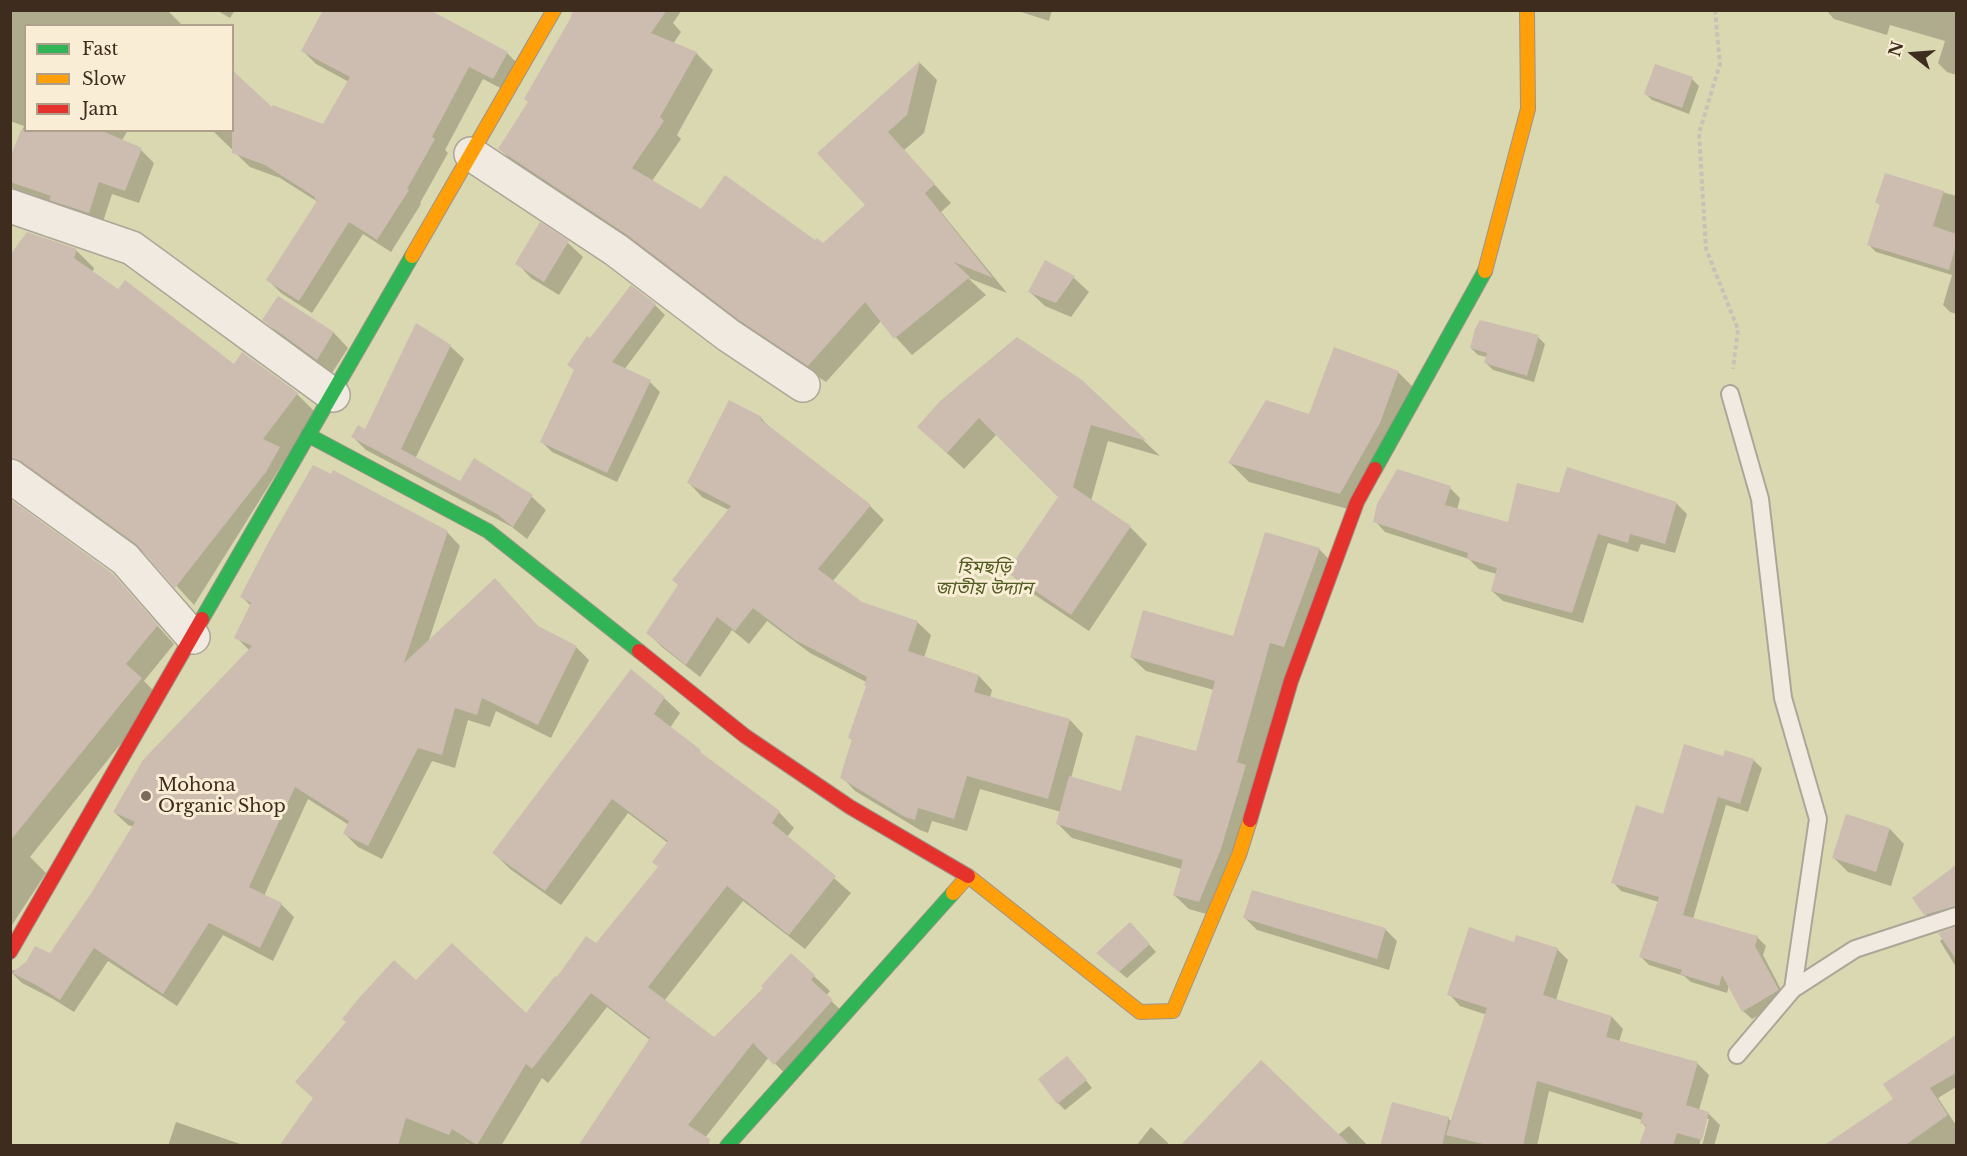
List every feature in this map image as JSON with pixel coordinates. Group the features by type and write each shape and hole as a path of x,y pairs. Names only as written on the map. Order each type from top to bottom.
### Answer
{"street":[{"path":"10,952 554,10"},
{"path":"308,435 488,531 745,736 850,807 968,876 1140,1012 1173,1011 1239,855 1290,681 1357,502 1483,278 1528,109 1527,10"},
{"path":"471,154 616,250 728,335 803,385"},
{"path":"10,206 132,248 333,395"},
{"path":"10,476 125,559 193,637"},
{"path":"727,1146 968,876"}],"lane":[{"path":"1730,394 1760,499 1783,698 1818,819 1793,989"},
{"path":"1737,1055 1793,989 1855,949 1956,916"}],"path":[{"path":"1715,10 1720,64 1699,133 1706,249 1738,328 1730,394"}],"green space":[{"name":"হিমছড়ি জাতীয় উদ্যান","path":"11,11 1956,11 1956,1145 11,1145"}],"building":[{"path":"323,10 430,10 508,52 493,79 469,67 432,137 435,139 407,189 409,190 377,240 349,222 299,301 266,280 317,201 315,197 265,165 232,153 232,132 234,132 234,72 272,107 273,105 323,124 350,77 301,51"},
{"path":"573,10 667,10 651,33 697,52 660,117 664,121 632,168 701,209 725,175 815,240 817,238 823,243 865,205 817,153 920,61 907,115 888,132 935,184 925,193 993,278 954,262 970,277 894,339 865,302 808,366 739,320 626,234 498,149 528,102 524,99"},
{"path":"1655,64 1693,77 1682,108 1644,94"},
{"path":"21,130 24,132 105,132 142,148 125,191 99,182 89,213 49,200 51,196 10,182 10,158"},
{"path":"1885,173 1944,191 1933,226 1956,234 1956,245 1949,270 1867,245 1880,204 1875,203"},
{"path":"540,222 569,241 544,282 515,264"},
{"path":"27,232 77,249 74,258 118,289 125,280 234,364 242,352 298,393 263,439 280,447 266,472 175,588 136,544 21,461 10,458 10,255"},
{"path":"1045,260 1075,276 1056,303 1028,292"},
{"path":"631,285 656,304 612,362 651,380 607,473 540,442 574,370 567,365 587,336 590,338"},
{"path":"278,296 334,332 317,360 262,320"},
{"path":"1480,320 1539,335 1527,376 1484,363 1487,353 1470,348"},
{"path":"416,323 451,345 401,449 460,481 474,458 533,495 513,527 497,514 351,437 358,425 365,429"},
{"path":"1017,337 1082,380 1147,441 1091,425 1073,487 1131,526 1071,615 1007,572 1058,497 979,418 947,453 917,427 940,401"},
{"path":"1334,347 1399,371 1380,423 1340,494 1228,463 1266,400 1309,414"},
{"path":"729,400 762,417 760,419 871,505 818,569 862,602 918,621 908,651 979,675 974,692 1070,719 1048,799 967,776 954,819 918,808 915,820 905,817 840,778 852,739 848,738 867,677 795,640 753,608 735,631 717,617 686,665 646,633 678,585 672,580 731,506 687,483"},
{"path":"313,465 331,474 333,470 448,531 404,663 495,578 538,626 577,646 538,725 482,698 477,715 455,708 442,755 418,748 368,846 343,834 349,821 295,787 249,887 282,903 260,948 209,923 163,994 94,948 60,1000 12,973 26,962 35,946 50,953 90,895 135,822 113,812 143,760 252,646 234,638 251,603 240,597"},
{"path":"1567,467 1677,502 1665,544 1630,534 1628,543 1598,534 1572,613 1491,591 1497,568 1467,559 1468,553 1373,522 1377,504 1397,469 1451,486 1445,505 1508,522 1517,483 1559,493"},
{"path":"10,499 112,573 158,625 126,664 142,678 10,841"},
{"path":"1265,532 1320,548 1284,647 1270,643 1237,762 1246,765 1221,849 1199,902 1173,895 1183,860 1056,824 1069,776 1121,791 1136,735 1196,751 1215,681 1130,657 1143,610 1233,636"},
{"path":"631,669 665,697 654,714 701,750 700,752 780,811 772,823 836,876 789,935 727,886 648,987 714,1037 763,988 761,986 791,953 815,975 811,980 833,1000 774,1065 753,1043 688,1125 710,1139 709,1146 578,1146 650,1038 591,993 532,1069 526,1064 477,1145 452,1129 449,1135 406,1118 398,1146 279,1146 313,1098 295,1082 346,1022 342,1019 359,998 394,960 416,980 452,943 526,1013 555,976 557,977 586,936 596,943 658,867 652,862 668,841 612,799 545,891 492,853"},
{"path":"1684,744 1723,756 1725,750 1754,759 1740,804 1718,797 1683,915 1758,936 1755,946 1779,990 1742,1012 1722,975 1719,986 1680,974 1682,970 1639,957 1659,897 1611,883 1636,805 1663,814"},
{"path":"1846,814 1890,828 1876,872 1832,858"},
{"path":"1956,865 1956,906 1924,915 1912,898"},
{"path":"1252,890 1386,928 1377,959 1243,918"},
{"path":"1130,922 1150,944 1119,972 1096,953"},
{"path":"1469,927 1514,942 1516,935 1558,948 1543,995 1612,1016 1606,1037 1698,1062 1686,1105 1709,1112 1702,1140 1677,1133 1673,1146 1639,1146 1646,1125 1640,1123 1643,1113 1537,1081 1523,1146 1491,1146 1446,1135 1487,1008 1447,995"},
{"path":"1956,927 1956,959 1938,933"},
{"path":"1956,1035 1956,1073 1930,1088 1948,1115 1904,1146 1823,1146 1893,1099 1883,1084"},
{"path":"1067,1056 1087,1080 1057,1104 1038,1079"},
{"path":"1261,1060 1351,1146 1180,1146"},
{"path":"1392,1102 1449,1117 1442,1146 1380,1146"}],"traffic: fast":[{"path":"202,619 412,256"},
{"path":"1375,469 1485,271"},
{"path":"308,435 488,531 639,651"},
{"path":"727,1146 953,893"}],"traffic: slow":[{"path":"412,256 554,10"},
{"path":"1485,271 1528,109 1527,10"},
{"path":"953,893 968,876 1140,1012 1173,1011 1239,855 1250,820"}],"traffic: jam":[{"path":"1250,820 1291,681 1357,502 1375,469"},
{"path":"10,952 202,619"},
{"path":"639,651 745,736 850,807 968,876"}],"place":[{"name":"Mohona Organic Shop","path":"146,796"}]}
